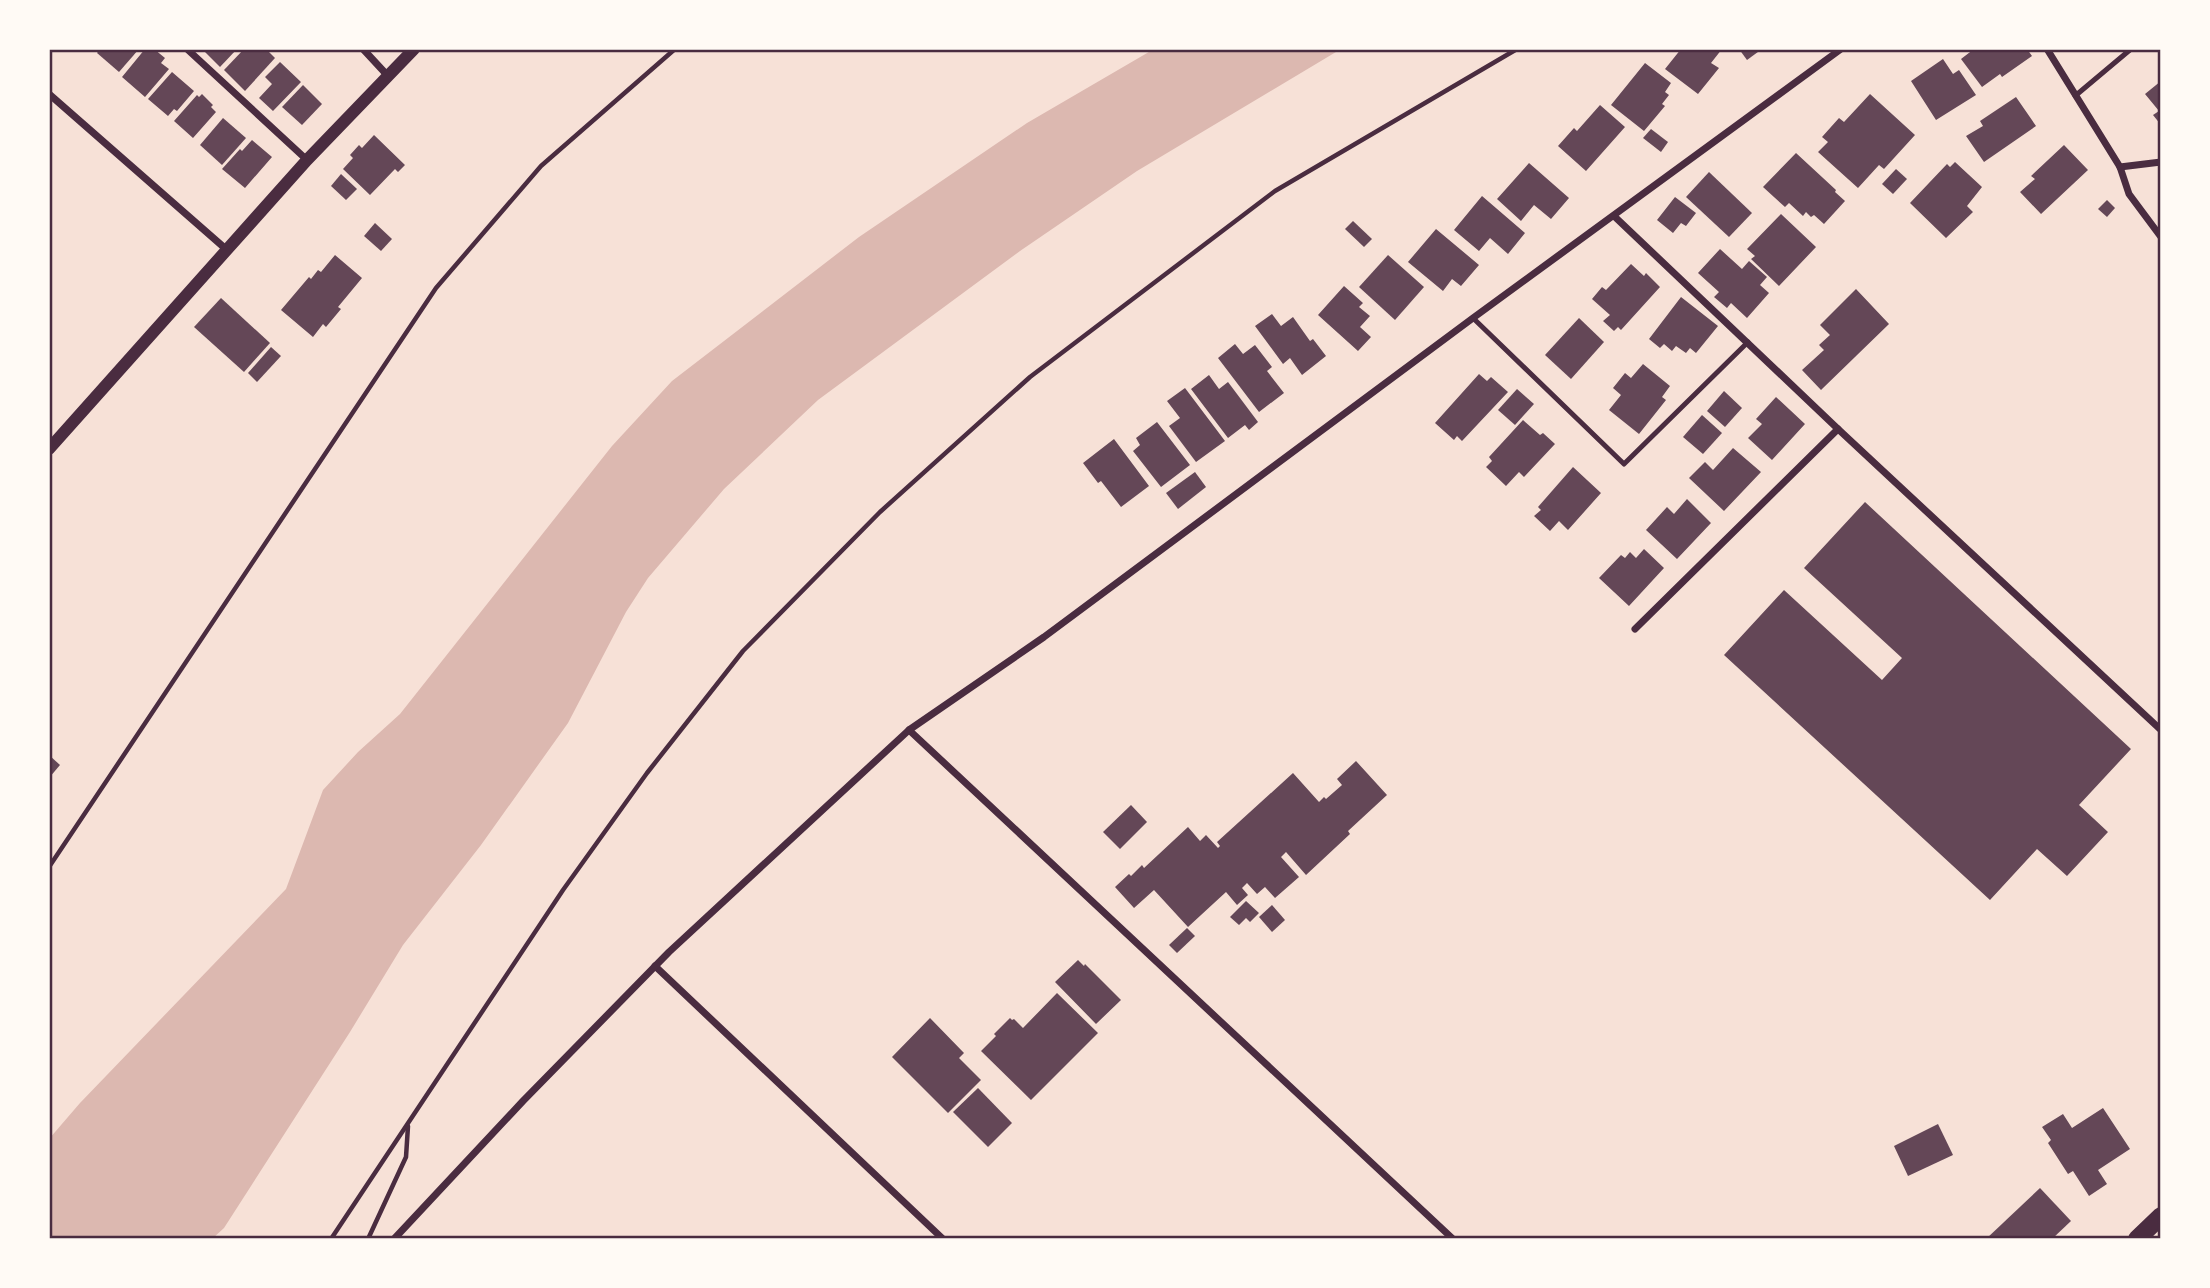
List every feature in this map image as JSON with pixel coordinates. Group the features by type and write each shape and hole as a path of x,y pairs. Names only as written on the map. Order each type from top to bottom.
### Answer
{"main road":[{"path":"2137,1239 2161,1216"}],"street":[{"path":"187,49 307,160"},
{"path":"363,49 388,76"},
{"path":"49,449 307,160 414,49"},
{"path":"394,1239 654,966 909,730 1044,636 1841,49"},
{"path":"2047,49 2120,167 2129,194 2161,237"},
{"path":"49,94 227,250"},
{"path":"2120,167 2161,162"},
{"path":"1614,216 2161,730"},
{"path":"1635,629 1838,429"},
{"path":"909,730 1453,1239"},
{"path":"654,966 943,1239"}],"lane":[{"path":"2075,96 2131,49"},
{"path":"1473,318 1624,464 1748,342"}],"path":[{"path":"49,867 436,288 541,166 675,49"},
{"path":"331,1239 563,890 647,773 743,651 880,512 1030,377 1275,191 1517,49"},
{"path":"368,1239 406,1157 408,1125"}],"shaded area":[{"path":"1154,49 1341,49 1137,171 1020,251 818,400 724,489 648,578 626,612 568,723 481,845 403,945 224,1228 212,1239 49,1239 49,1139 80,1103 286,889 323,790 358,752 400,714 612,446 672,381 859,237 1027,123"}],"building":[{"path":"100,49 139,49 119,72 97,53"},
{"path":"145,49 154,49 165,58 161,63 169,69 145,97 122,77"},
{"path":"202,49 237,49 220,67"},
{"path":"244,49 266,49 275,58 245,91 224,70"},
{"path":"1681,49 1722,49 1711,63 1719,68 1698,94 1665,69"},
{"path":"1739,49 1762,49 1747,60"},
{"path":"1974,49 2027,49 2032,56 1982,87 1961,59"},
{"path":"1943,59 1953,74 1959,70 1976,95 1936,120 1911,81"},
{"path":"280,62 301,82 273,111 259,98 272,84 265,77"},
{"path":"1645,63 1671,83 1665,92 1669,95 1662,104 1665,106 1644,131 1611,105"},
{"path":"172,72 194,91 177,111 174,109 168,116 148,99"},
{"path":"2161,81 2161,125 2153,115 2159,111 2145,94"},
{"path":"303,85 322,104 302,125 282,107"},
{"path":"202,94 216,112 193,138 174,121 197,95 199,97"},
{"path":"1870,94 1915,135 1884,169 1879,165 1858,188 1818,152 1828,142 1822,137 1839,118 1844,122"},
{"path":"2016,97 2036,126 1984,162 1966,136 1983,126 1980,121"},
{"path":"1600,105 1625,127 1586,171 1558,146 1574,128 1577,131"},
{"path":"223,118 246,138 222,165 200,145"},
{"path":"1651,129 1668,142 1661,152 1643,138"},
{"path":"374,135 405,165 398,172 395,169 370,195 343,169 353,158 350,155 359,145 362,148"},
{"path":"252,140 272,157 245,188 222,169"},
{"path":"2064,145 2088,170 2041,214 2020,192 2035,179 2031,176"},
{"path":"1796,153 1845,201 1824,224 1814,215 1811,217 1806,212 1803,216 1789,203 1785,207 1763,187"},
{"path":"1955,162 1982,187 1967,206 1973,212 1946,238 1910,203 1947,164 1950,167"},
{"path":"1529,163 1569,198 1551,219 1534,205 1521,221 1497,199"},
{"path":"1896,169 1907,179 1893,194 1882,184"},
{"path":"1709,172 1752,213 1729,237 1686,197"},
{"path":"341,174 357,189 346,200 331,186"},
{"path":"1482,196 1525,233 1508,254 1490,238 1479,251 1454,230"},
{"path":"1675,197 1696,213 1686,226 1681,223 1673,233 1657,220"},
{"path":"2107,200 2115,208 2107,217 2098,209"},
{"path":"1781,214 1816,247 1779,286 1751,259 1755,256 1747,249"},
{"path":"1353,221 1372,239 1364,247 1345,229"},
{"path":"375,223 392,239 381,251 364,236"},
{"path":"1436,229 1479,265 1461,286 1452,279 1443,291 1408,262"},
{"path":"1720,249 1742,269 1749,261 1767,277 1760,285 1769,293 1747,318 1731,303 1727,308 1714,297 1719,292 1698,273"},
{"path":"335,255 362,278 338,307 341,309 326,327 323,324 313,337 281,310 309,277 311,279 318,270 321,272"},
{"path":"1388,255 1424,287 1395,320 1359,287"},
{"path":"1631,264 1644,276 1646,273 1660,287 1621,330 1618,327 1614,331 1603,321 1610,315 1592,299 1602,287 1606,290"},
{"path":"1344,286 1363,303 1359,307 1370,316 1360,327 1371,337 1358,351 1318,315"},
{"path":"1856,289 1889,324 1821,390 1802,370 1824,350 1819,345 1830,335 1820,325"},
{"path":"1681,297 1718,326 1696,353 1690,348 1686,353 1676,346 1672,351 1664,344 1660,348 1649,339"},
{"path":"221,298 270,343 244,372 194,327"},
{"path":"1272,314 1281,326 1293,317 1310,341 1313,339 1326,356 1302,375 1290,358 1283,364 1255,326"},
{"path":"1579,318 1604,342 1571,379 1545,355"},
{"path":"1235,344 1243,354 1255,345 1272,367 1267,371 1284,393 1259,412 1218,358"},
{"path":"271,347 281,356 257,382 248,373"},
{"path":"1643,364 1670,386 1662,397 1666,400 1639,434 1609,410 1621,395 1613,388 1625,373 1631,378"},
{"path":"1479,374 1487,381 1491,377 1508,392 1462,441 1457,436 1454,440 1435,423"},
{"path":"1209,375 1219,389 1228,382 1258,422 1249,430 1245,425 1228,438 1191,389"},
{"path":"1185,388 1225,441 1196,462 1169,426 1180,418 1167,401"},
{"path":"1517,389 1534,404 1515,425 1498,410"},
{"path":"1724,391 1742,408 1725,427 1707,411"},
{"path":"1776,397 1805,424 1772,460 1748,438 1762,424 1756,419"},
{"path":"1702,415 1722,433 1703,454 1683,437"},
{"path":"1523,420 1555,444 1524,477 1519,472 1506,486 1486,467 1492,461 1489,457"},
{"path":"1157,422 1190,465 1161,487 1133,451 1140,445 1136,438"},
{"path":"1114,439 1149,486 1121,507 1083,463"},
{"path":"1733,448 1761,472 1724,511 1689,478 1705,462 1713,470"},
{"path":"1573,467 1601,493 1568,530 1559,521 1550,531 1534,516 1541,510 1538,507"},
{"path":"1195,472 1206,487 1178,509 1166,493"},
{"path":"1687,499 1711,523 1677,559 1646,530 1667,507 1674,514"},
{"path":"1865,502 2131,749 2079,805 2108,832 2067,876 2037,849 1990,900 1724,655 1784,590 1882,680 1902,658 1804,568"},
{"path":"1644,549 1664,568 1629,606 1599,578 1621,555 1625,558 1630,552 1636,558"},
{"path":"49,755 60,765 49,778"},
{"path":"1356,761 1387,795 1306,875 1286,852 1281,857 1299,877 1275,898 1265,887 1257,894 1247,883 1242,888 1248,895 1237,905 1226,892 1188,927 1154,890 1134,908 1115,887 1142,865 1144,868 1188,827 1200,841 1206,835 1218,848 1220,846 1217,842 1293,773 1319,802 1324,797 1326,799 1342,785 1337,779"},
{"path":"1131,805 1147,822 1120,849 1103,832"},
{"path":"1246,901 1259,913 1250,922 1246,918 1239,925 1230,917"},
{"path":"1272,905 1285,920 1272,932 1259,917"},
{"path":"1187,928 1195,936 1177,953 1169,945"},
{"path":"1078,960 1121,1000 1096,1024 1055,982"},
{"path":"1057,993 1098,1033 1031,1100 981,1051 1010,1018 1023,1028"},
{"path":"930,1018 964,1053 959,1058 981,1080 948,1113 892,1057"},
{"path":"978,1088 1012,1123 988,1147 953,1112"},
{"path":"2103,1108 2130,1149 2098,1170 2107,1184 2089,1196 2073,1171 2068,1174 2048,1143 2051,1140 2042,1127 2063,1114 2072,1128"},
{"path":"1938,1124 1953,1155 1908,1176 1894,1146"},
{"path":"2040,1188 2071,1221 2052,1239 1986,1239"}]}
